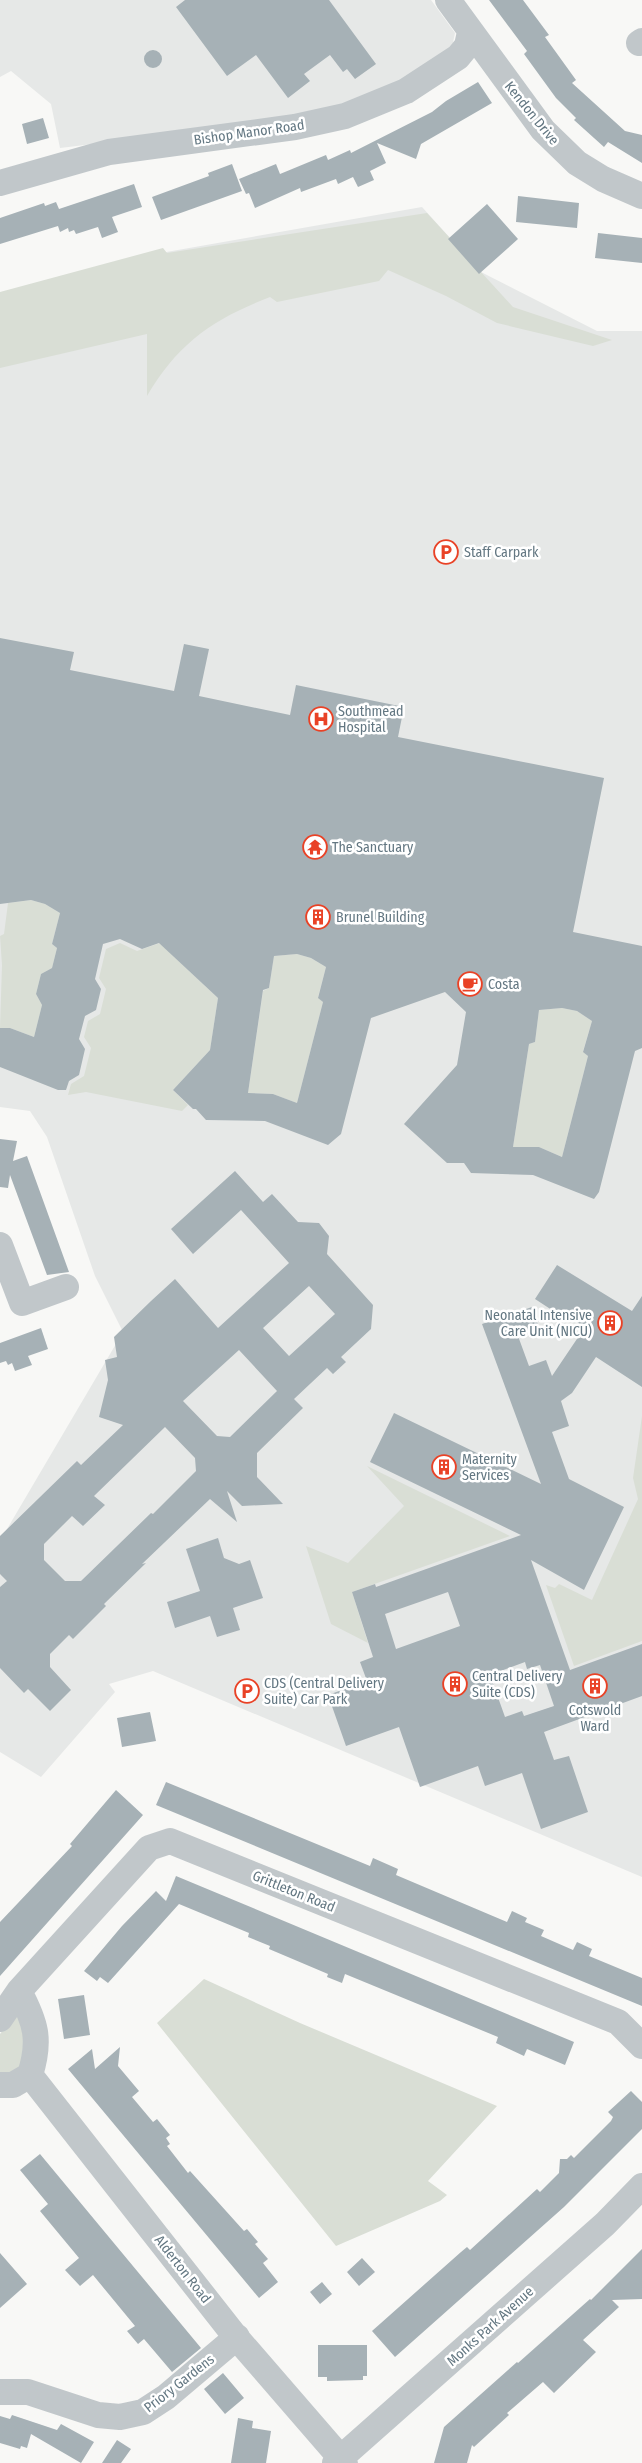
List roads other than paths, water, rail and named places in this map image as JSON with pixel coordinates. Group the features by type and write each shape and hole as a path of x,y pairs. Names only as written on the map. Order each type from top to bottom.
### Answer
{"street":[{"name":"Kendon Drive","path":"448,0 543,130 577,163 603,179 642,196"},
{"name":"Bishop Manor Road","path":"0,183 109,152 294,127 345,116 406,91 458,57 466,46 470,32"},
{"path":"0,1245 22,1303 66,1288"},
{"name":"Grittleton Road","path":"0,2019 19,1991 149,1848 170,1841 618,2022 642,2046"},
{"path":"0,2086 13,2085 30,2075 36,2058 37,2034 31,2013 19,1991"},
{"name":"Alderton Road","path":"30,2075 236,2337 340,2461"},
{"name":"Monks Park Avenue","path":"340,2461 605,2224 642,2186"},
{"name":"Priory Gardens","path":"0,2392 28,2392 98,2415 120,2417 143,2412 166,2397 236,2337"}],"place":[{"name":"Staff Carpark","path":"446,552"},
{"name":"Southmead Hospital","path":"321,719"},
{"name":"The Sanctuary","path":"315,847"},
{"name":"Brunel Building","path":"318,917"},
{"name":"Costa","path":"470,984"},
{"name":"Neonatal Intensive Care Unit (NICU)","path":"610,1323"},
{"name":"Maternity Services","path":"444,1467"},
{"name":"Central Delivery Suite (CDS)","path":"455,1684"},
{"name":"Cotswold Ward","path":"595,1686"},
{"name":"CDS (Central Delivery Suite) Car Park","path":"247,1691"}]}
